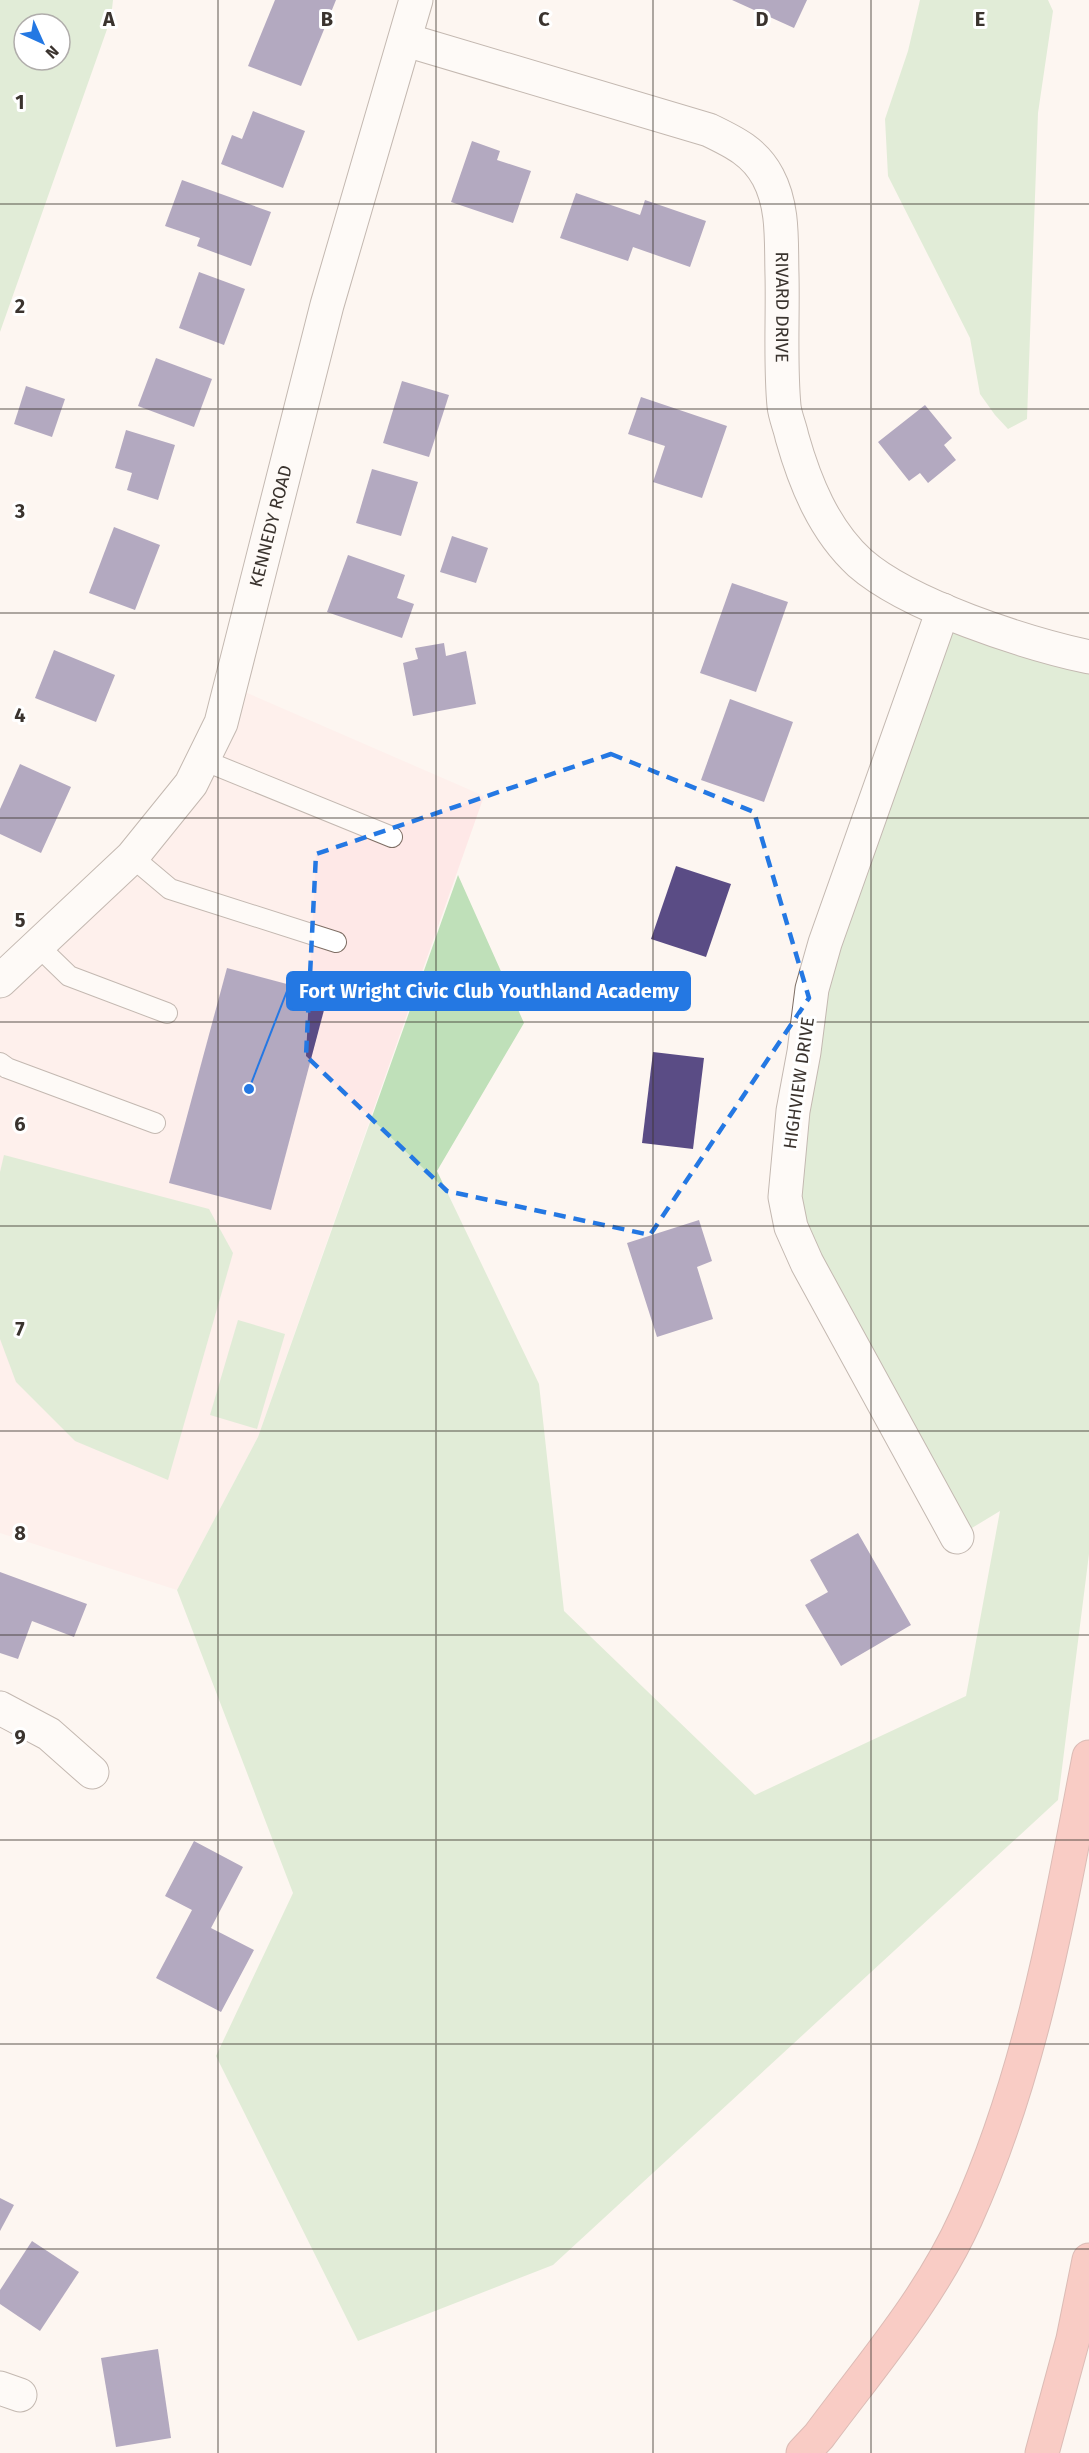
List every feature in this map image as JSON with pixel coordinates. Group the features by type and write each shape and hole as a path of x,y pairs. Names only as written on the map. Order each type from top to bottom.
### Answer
{"highway":[{"path":"802,2453 819,2436 926,2292 966,2218 1010,2107 1027,2052 1062,1900 1089,1757"},
{"path":"1042,2453 1073,2339 1089,2259"}],"street":[{"name":"KENNEDY ROAD","path":"0,981 132,857 190,784 221,723 327,305 417,0"},
{"name":"RIVARD DRIVE","path":"406,40 710,130 735,142 754,156 769,178 781,213 784,408 800,467 826,523 860,563 898,588 943,610 1052,648 1089,657"},
{"name":"HIGHVIEW DRIVE","path":"943,610 825,944 812,989 793,1111 785,1197 791,1227 807,1263 957,1537"},
{"path":"0,1708 49,1734 92,1772"}],"lane":[{"path":"203,760 392,837"},
{"path":"132,857 170,889 336,942"},
{"path":"37,945 69,976 167,1013"},
{"path":"0,1063 7,1068 155,1123"}],"highlighted area":[{"path":"611,754 754,812 809,998 650,1235 447,1191 306,1056 316,854"}],"shaded area":[{"path":"231,686 484,796 258,1437 177,1590 0,1533 0,981 132,857"}],"green space":[{"path":"0,0 113,0 111,18 0,332"},
{"path":"920,0 1048,0 1053,11 1038,113 1027,419 1008,429 980,394 970,338 888,176 885,119 908,51"},
{"path":"943,610 1089,657 1089,1554 1058,1800 553,2265 358,2341 216,2056 293,1893 177,1590 258,1437 458,875 524,1023 437,1171 539,1384 564,1611 755,1795 966,1696 1000,1511 957,1537 791,1227 804,1052"},
{"path":"4,1155 209,1209 233,1253 168,1480 75,1441 16,1382 0,1339 0,1172"},
{"path":"238,1320 285,1334 257,1429 210,1415"}],"building":[{"path":"275,0 336,0 301,86 248,66"},
{"path":"732,0 807,0 794,28"},
{"path":"253,111 305,131 283,188 221,164 232,135 242,139"},
{"path":"472,141 500,151 497,160 531,171 513,223 451,202"},
{"path":"182,180 271,212 251,266 197,246 200,238 165,226"},
{"path":"576,193 640,215 645,200 706,221 690,267 633,247 628,261 560,238"},
{"path":"199,272 245,289 224,345 179,328"},
{"path":"156,358 212,379 194,427 138,406"},
{"path":"402,381 449,395 429,457 383,443"},
{"path":"26,386 65,399 52,437 14,424"},
{"path":"641,397 727,426 702,498 653,482 665,446 628,434"},
{"path":"925,405 952,438 944,445 956,460 928,483 920,473 909,481 878,442"},
{"path":"126,430 175,445 158,500 127,490 132,473 115,468"},
{"path":"372,469 418,482 401,536 356,523"},
{"path":"114,527 160,545 135,610 89,593"},
{"path":"452,536 488,548 476,583 440,572"},
{"path":"348,555 405,575 397,598 414,604 402,638 327,612"},
{"path":"732,583 788,602 756,692 700,673"},
{"path":"444,643 446,656 466,651 476,704 413,716 403,663 418,659 415,648"},
{"path":"54,650 115,675 96,722 35,698"},
{"path":"730,699 793,722 764,802 701,780"},
{"path":"20,764 71,787 41,853 0,834 0,809"},
{"path":"676,866 731,884 706,957 651,939"},
{"path":"227,968 328,995 271,1210 169,1183"},
{"path":"653,1052 704,1058 693,1149 642,1143"},
{"path":"699,1220 712,1261 697,1267 713,1319 657,1337 627,1243"},
{"path":"858,1533 911,1625 841,1666 805,1605 828,1592 810,1560"},
{"path":"0,1572 87,1604 74,1637 32,1621 18,1659 0,1653"},
{"path":"194,1841 243,1867 211,1928 254,1950 221,2012 156,1978 192,1910 165,1896"},
{"path":"0,2198 14,2205 0,2231"},
{"path":"32,2241 79,2272 40,2331 0,2304 0,2290"},
{"path":"158,2349 171,2438 116,2447 101,2358"}],"place":[{"name":"Fort Wright Civic Club Youthland Academy","path":"249,1089"}]}
